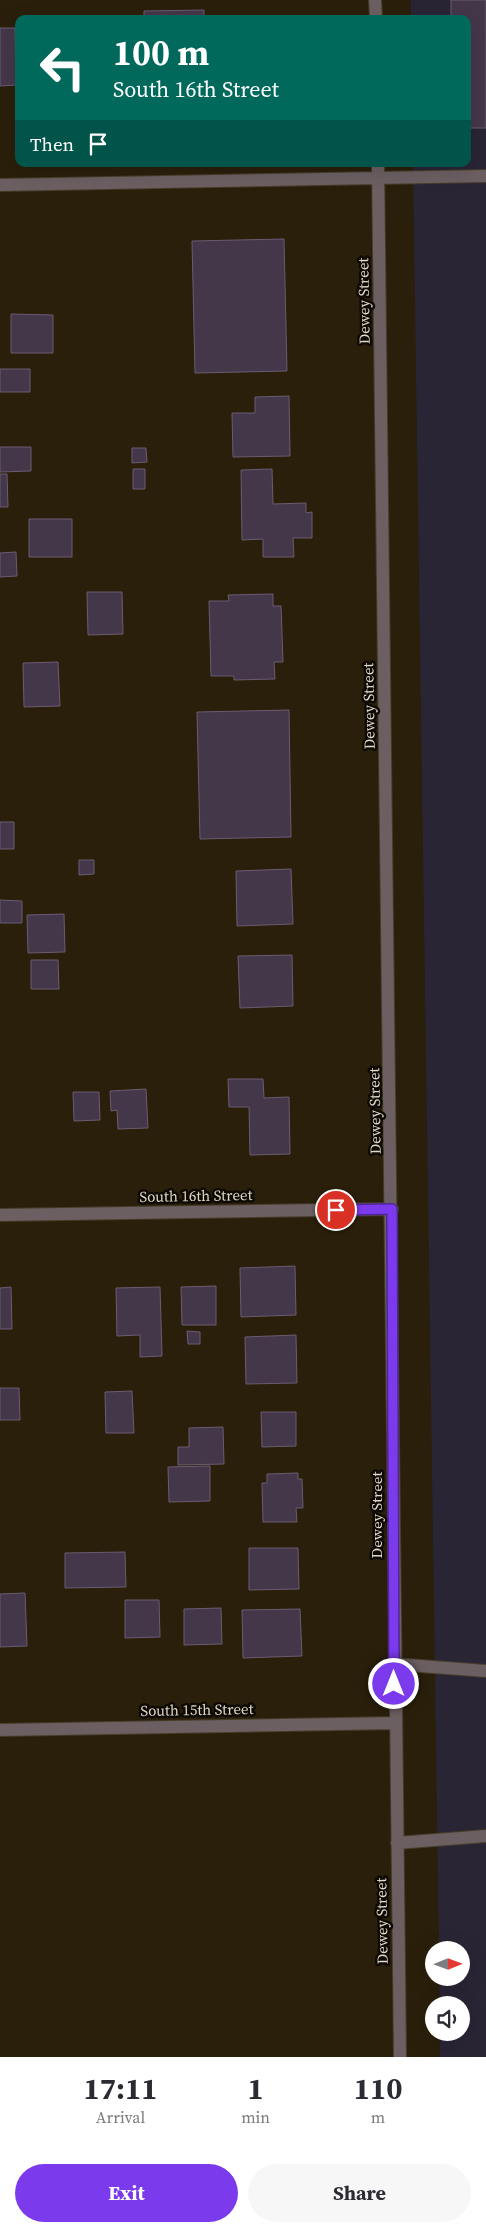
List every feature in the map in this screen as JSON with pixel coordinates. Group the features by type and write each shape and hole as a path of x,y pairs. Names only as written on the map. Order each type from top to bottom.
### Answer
{"street":[{"path":"375,0 376,15"},
{"name":"Dewey Street","path":"378,167 392,1209 394,1664 400,2057"},
{"path":"0,185 486,176"},
{"name":"South 16th Street","path":"0,1215 392,1209"},
{"path":"394,1664 486,1671"},
{"name":"South 15th Street","path":"0,1730 395,1723"},
{"path":"397,1843 486,1836"}],"shaded area":[{"path":"411,0 486,0 486,2057 440,2057 440,2041 470,2041 470,1996 440,1996 439,1986 470,1986 470,1941 439,1941 413,167 471,167 471,15 411,15"}],"building":[{"path":"451,0 486,0 486,128 471,128 471,15 451,15"},
{"path":"204,10 204,15 144,15 144,11"},
{"path":"0,28 15,28 15,85 0,86"},
{"path":"284,239 287,371 195,373 192,241"},
{"path":"11,314 53,315 53,353 11,353"},
{"path":"0,369 30,369 30,392 0,392"},
{"path":"289,396 290,456 233,457 232,413 255,413 255,397"},
{"path":"0,447 31,447 31,471 0,472"},
{"path":"132,448 146,448 147,462 132,463"},
{"path":"133,469 145,469 145,489 133,489"},
{"path":"272,469 273,504 306,503 306,513 312,512 312,538 293,538 294,557 263,557 263,539 242,540 241,470"},
{"path":"0,474 7,474 8,507 0,507"},
{"path":"29,519 72,519 72,557 29,557"},
{"path":"16,552 17,576 0,577 0,553"},
{"path":"87,592 122,592 123,634 88,635"},
{"path":"273,594 273,606 281,606 283,662 274,662 275,679 234,680 234,676 211,676 209,601 229,601 228,595"},
{"path":"58,662 60,706 24,707 23,663"},
{"path":"289,710 291,837 200,839 197,712"},
{"path":"0,822 14,822 14,849 0,849"},
{"path":"79,860 94,860 94,874 79,875"},
{"path":"291,869 293,924 237,926 236,871"},
{"path":"0,900 22,901 22,923 0,923"},
{"path":"64,914 65,952 28,953 27,915"},
{"path":"292,955 293,1006 240,1008 238,956"},
{"path":"31,960 58,960 59,989 31,989"},
{"path":"228,1079 263,1079 264,1098 289,1097 290,1154 250,1155 249,1107 229,1107"},
{"path":"146,1089 148,1128 118,1129 117,1110 111,1111 110,1091"},
{"path":"73,1092 99,1092 100,1120 74,1121"},
{"path":"295,1266 296,1315 241,1317 240,1268"},
{"path":"216,1286 216,1325 182,1325 181,1287"},
{"path":"11,1287 12,1329 0,1329 0,1288"},
{"path":"160,1287 162,1356 140,1357 140,1335 117,1336 116,1288"},
{"path":"187,1331 200,1332 200,1344 188,1344"},
{"path":"296,1335 297,1383 246,1384 245,1337"},
{"path":"0,1388 19,1388 20,1420 0,1420"},
{"path":"132,1391 134,1433 106,1433 105,1392"},
{"path":"261,1412 296,1412 296,1446 262,1447"},
{"path":"223,1427 224,1464 178,1465 178,1447 189,1447 189,1428"},
{"path":"210,1466 210,1501 169,1502 168,1467"},
{"path":"298,1473 298,1479 302,1479 303,1508 296,1508 297,1522 263,1522 262,1483 267,1483 267,1474"},
{"path":"249,1548 298,1548 299,1589 249,1590"},
{"path":"125,1552 126,1587 65,1588 65,1553"},
{"path":"25,1593 27,1646 0,1647 0,1594"},
{"path":"125,1600 159,1600 160,1637 125,1638"},
{"path":"221,1608 222,1644 184,1645 184,1609"},
{"path":"300,1609 302,1656 243,1658 242,1610"}],"route":[{"path":"336,1210 392,1209 394,1684"}]}
